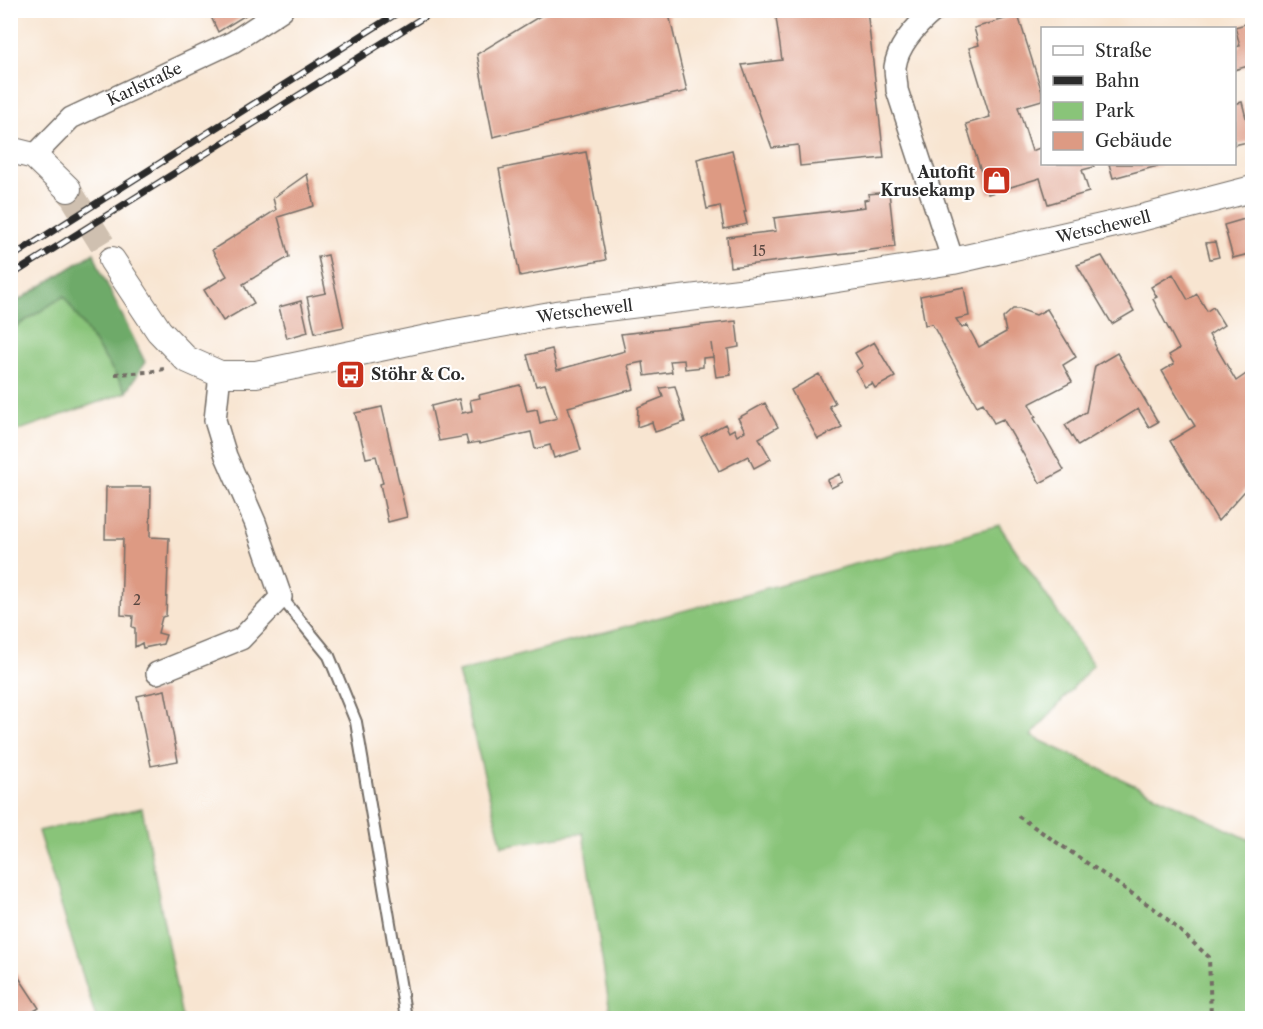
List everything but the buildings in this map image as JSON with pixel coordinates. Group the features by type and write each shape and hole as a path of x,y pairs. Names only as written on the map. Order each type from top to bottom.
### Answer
{"street":[{"name":"Karlstraße","path":"22,153 70,118 233,42 282,10"},
{"path":"935,10 922,21 899,51 895,68 897,90 953,261"},
{"path":"22,153 68,189"},
{"name":"Wetschewell","path":"112,260 159,331 186,359 220,374 256,374 456,332 556,314 795,286 953,261 1141,218 1252,189"},
{"path":"158,673 241,639 281,597 255,522 226,456 215,420 220,374"}],"lane":[{"path":"281,597 328,656 356,722 406,1018"}],"path":[{"path":"115,374 169,369"},
{"path":"1018,816 1159,912 1209,957 1211,1018"}],"green space":[{"path":"94,253 145,362 127,392 64,296 11,330 11,305"},
{"path":"64,295 127,392 11,433 11,330"},
{"path":"999,525 1093,665 1031,736 1252,841 1252,1018 611,1018 583,833 502,846 458,672"},
{"path":"142,808 182,1018 96,1018 38,831"}],"tunnel":[{"path":"68,189 112,260"}],"railway":[{"path":"10,258 402,10"},
{"path":"10,276 435,10"}],"place":[{"name":"Autofit Krusekamp","path":"996,181"},
{"name":"Stöhr & Co.","path":"350,374"}]}
